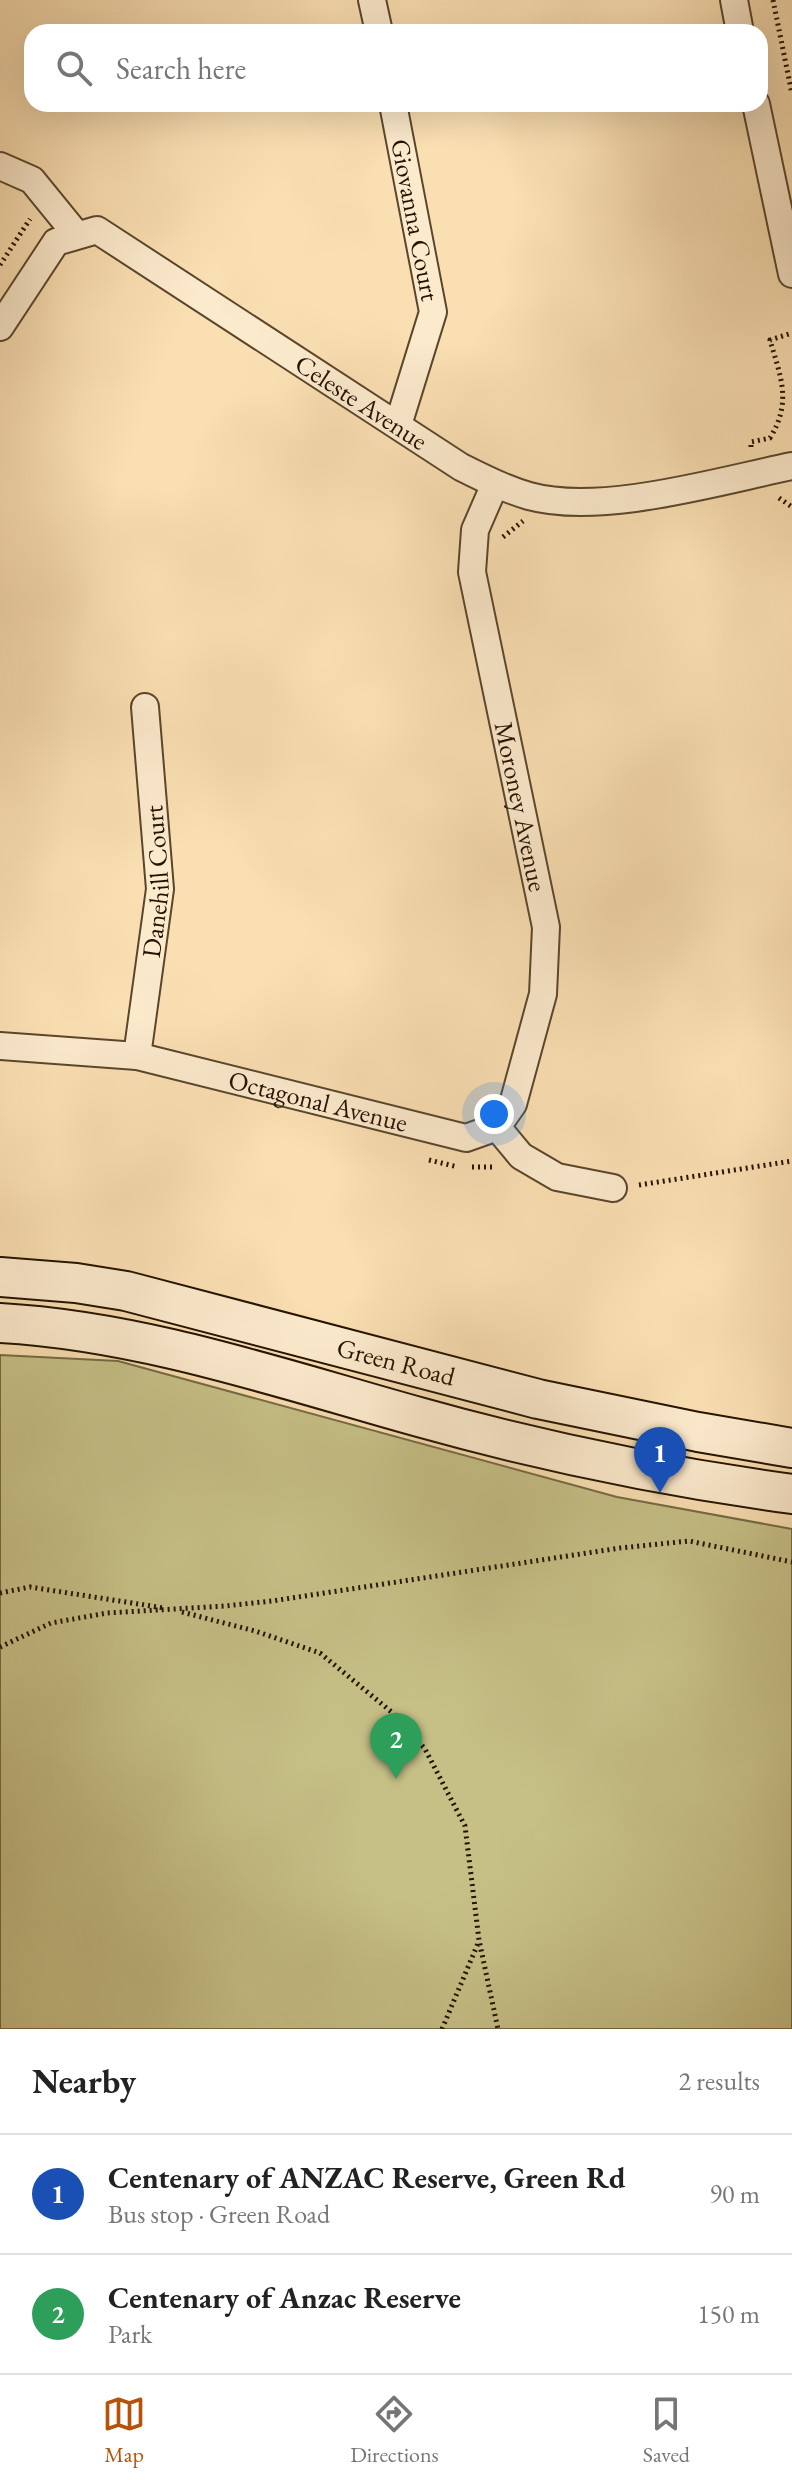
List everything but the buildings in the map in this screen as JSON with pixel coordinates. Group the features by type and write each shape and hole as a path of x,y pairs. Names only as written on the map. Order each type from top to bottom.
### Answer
{"main road":[{"name":"Green Road","path":"0,1277 76,1283 139,1294 538,1399 792,1448"},
{"name":"Green Road","path":"0,1323 114,1337 216,1361 525,1444 731,1486 792,1494"}],"street":[{"path":"372,0 377,24"},
{"path":"734,0 738,24"},
{"name":"Giovanna Court","path":"395,112 433,312 398,425"},
{"path":"758,112 792,274"},
{"path":"0,166 32,180 76,234 56,242 0,327"},
{"name":"Celeste Avenue","path":"76,234 97,230 461,467 495,484 531,496 560,501 628,500 792,466"},
{"name":"Moroney Avenue","path":"495,484 475,530 472,572 546,927 543,994 513,1104 497,1127"},
{"name":"Danehill Court","path":"137,1056 160,889 145,707"},
{"name":"Octagonal Avenue","path":"0,1046 137,1056 440,1134 466,1138 497,1127"},
{"path":"497,1127 521,1156 557,1177 613,1188"}],"path":[{"path":"773,0 792,94"},
{"path":"0,265 37,209"},
{"path":"751,475 751,442 770,438 782,419 783,387 770,340 792,333"},
{"path":"613,1188 792,1161"},
{"path":"0,1647 51,1623 107,1613 272,1601 605,1550 689,1541 792,1562"},
{"path":"0,1593 30,1587 175,1610 255,1631 320,1653 394,1714 425,1749 465,1826 479,1940 498,2029"},
{"path":"442,2029 479,1940"}],"shaded area":[{"path":"0,1355 118,1361 617,1497 792,1529 792,2029 0,2029"}],"place":[{"name":"Centenary of ANZAC Reserve, Green Rd","path":"660,1493"},
{"name":"Centenary of Anzac Reserve","path":"396,1779"}]}
